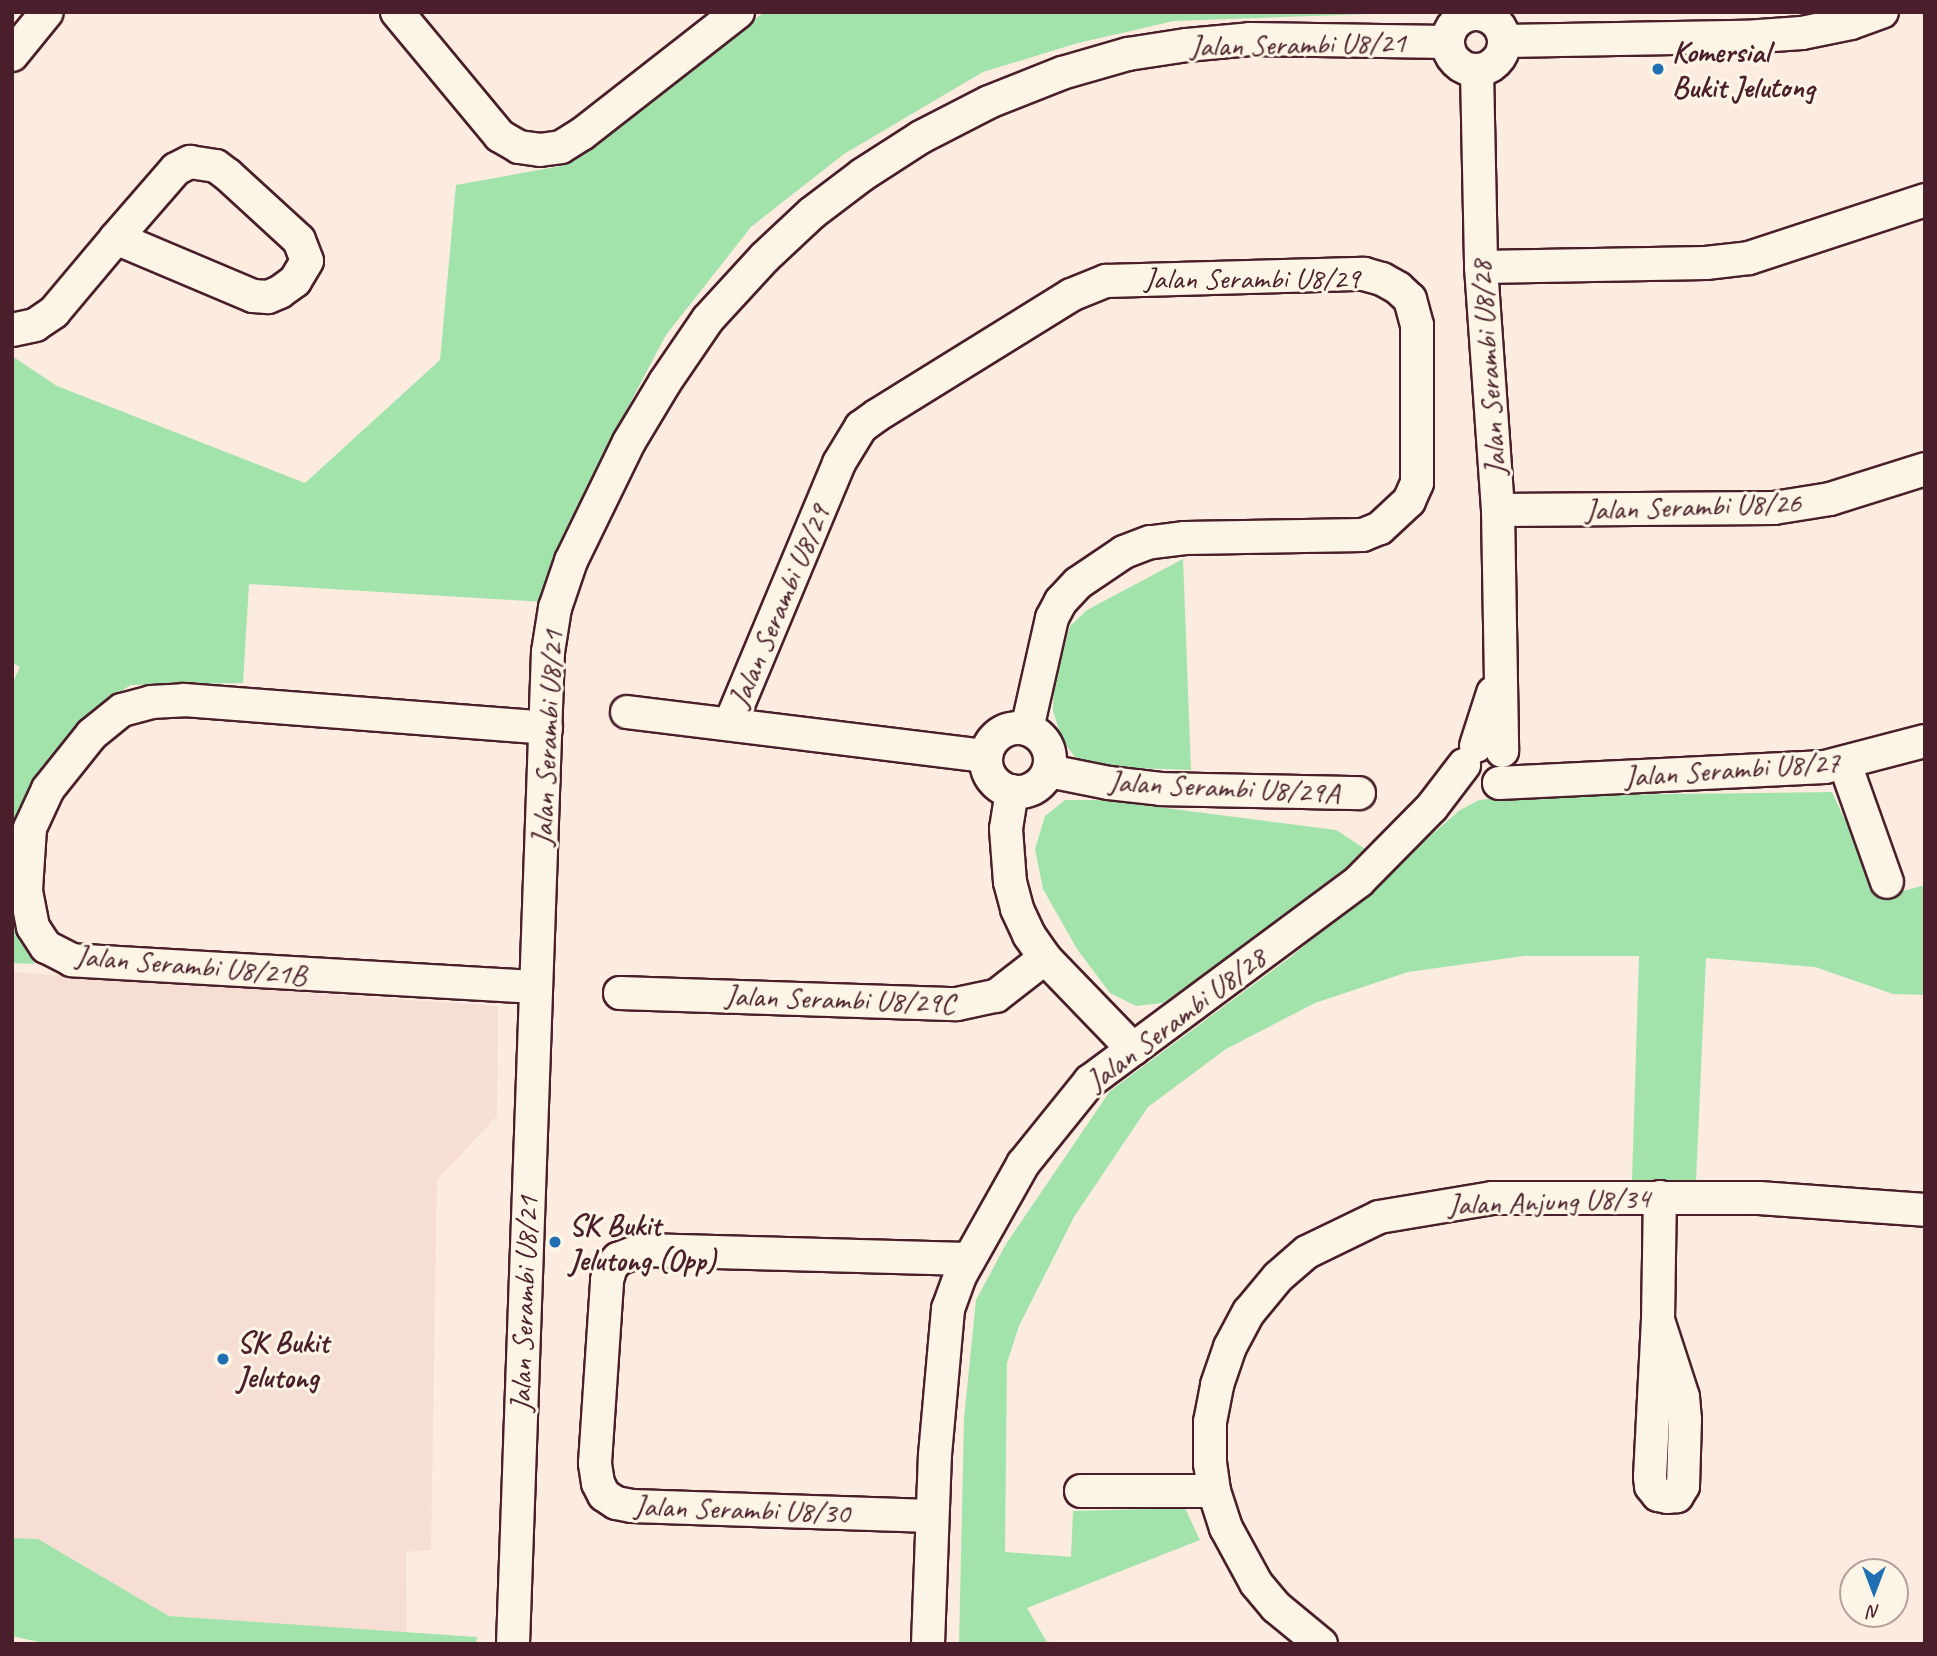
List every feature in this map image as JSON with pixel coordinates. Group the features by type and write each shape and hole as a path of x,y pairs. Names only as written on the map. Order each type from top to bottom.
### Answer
{"street":[{"path":"397,12 500,136 519,147 540,150 561,147 582,134 734,13"},
{"path":"1505,41 1745,37 1802,33 1851,23 1882,12"},
{"path":"1472,13 1490,18 1503,31 1505,41 1500,58 1486,69 1477,71 1460,65 1449,51 1448,42 1455,24 1472,13"},
{"path":"12,55 33,17"},
{"name":"Jalan Serambi U8/21","path":"513,1644 548,652 555,608 596,507 629,442 665,382 708,319 765,257 812,213 921,137 989,102 1062,73 1128,54 1250,39 1448,42"},
{"name":"Jalan Serambi U8/28","path":"928,1644 931,1516 948,1309 953,1291 969,1259 1023,1164 1090,1080 1359,881 1432,807 1488,765 1502,665 1497,510 1481,267 1477,71"},
{"path":"12,330 35,325 54,312 116,238 176,169 190,162 204,162 229,175 299,240 306,251 307,261 295,281 280,292 268,297 253,296 116,238"},
{"path":"1481,267 1706,262 1749,258 1925,200"},
{"name":"Jalan Serambi U8/29","path":"730,724 839,463 861,426 876,416 1071,295 1106,281 1364,274 1382,279 1398,288 1410,299 1417,325 1418,472 1417,483 1409,501 1380,528 1363,535 1185,538 1150,542 1124,552 1078,583 1061,601 1049,629 1027,729"},
{"name":"Jalan Serambi U8/26","path":"1497,510 1774,509 1830,499 1925,469"},
{"name":"Jalan Serambi U8/21B","path":"535,987 72,960 46,947 33,927 26,890 30,828 48,789 92,734 122,710 151,702 184,700 546,728"},
{"path":"627,712 986,756"},
{"path":"1018,727 1027,729 1045,741 1050,761 1049,771 1044,779 1029,790 1012,791 995,782 989,775 986,756 988,747 1000,733 1018,727"},
{"name":"Jalan Serambi U8/27","path":"1488,765 1578,778 1788,769 1844,764 1925,741"},
{"path":"1844,764 1887,883"},
{"name":"Jalan Serambi U8/29A","path":"1049,771 1109,783 1161,789 1359,793"},
{"path":"1012,791 1006,829 1010,883 1021,918 1045,958 1133,1049"},
{"name":"Jalan Serambi U8/29C","path":"620,993 957,1004 996,996 1045,958"},
{"path":"1658,1320 1660,1197"},
{"name":"Jalan Anjung U8/34","path":"1321,1644 1276,1607 1256,1583 1226,1528 1214,1491 1210,1422 1217,1385 1230,1347 1250,1312 1278,1277 1307,1252 1379,1217 1492,1198 1759,1198 1925,1210"},
{"name":"Jalan Serambi U8/30","path":"931,1516 632,1506 617,1503 604,1495 598,1483 595,1463 607,1280 611,1267 618,1259 640,1250 969,1259"},
{"path":"1081,1491 1214,1491"}],"shaded area":[{"name":"SK Bukit Jelutong","path":"12,972 498,1006 497,1116 437,1180 431,1550 406,1552 407,1634 169,1616 38,1539 12,1538"}],"green space":[{"path":"765,12 1426,12 1174,21 1078,43 983,72 844,154 751,227 666,335 600,460 543,602 249,584 243,683 131,685 98,706 51,762 12,867 12,684 20,667 12,663 12,356 57,386 305,483 440,360 456,185 561,166"},
{"path":"1183,559 1191,770 1101,767 1075,757 1062,740 1053,711 1054,681 1070,626 1087,610"},
{"path":"1832,792 1881,897 1925,885 1925,995 1893,994 1815,967 1706,958 1696,1182 1632,1181 1639,956 1524,956 1408,972 1315,1003 1226,1049 1148,1107 1074,1217 1019,1326 1007,1363 1005,1552 1071,1557 1073,1511 1185,1508 1200,1540 1027,1608 1048,1644 959,1644 964,1419 976,1300 1006,1244 1110,1091 1292,956 1460,810 1479,800 1513,796"},
{"path":"1065,800 1103,800 1336,830 1370,852 1344,874 1163,1003 1136,1006 1110,993 1077,949 1043,889 1035,849 1045,816"},
{"path":"12,900 34,964 12,963"},
{"path":"12,1538 38,1539 169,1616 477,1637 476,1644 47,1644 12,1636"}],"place":[{"name":"Komersial Bukit Jelutong","path":"1658,69"},
{"name":"SK Bukit Jelutong (Opp)","path":"555,1242"},
{"name":"SK Bukit Jelutong","path":"223,1359"}]}
